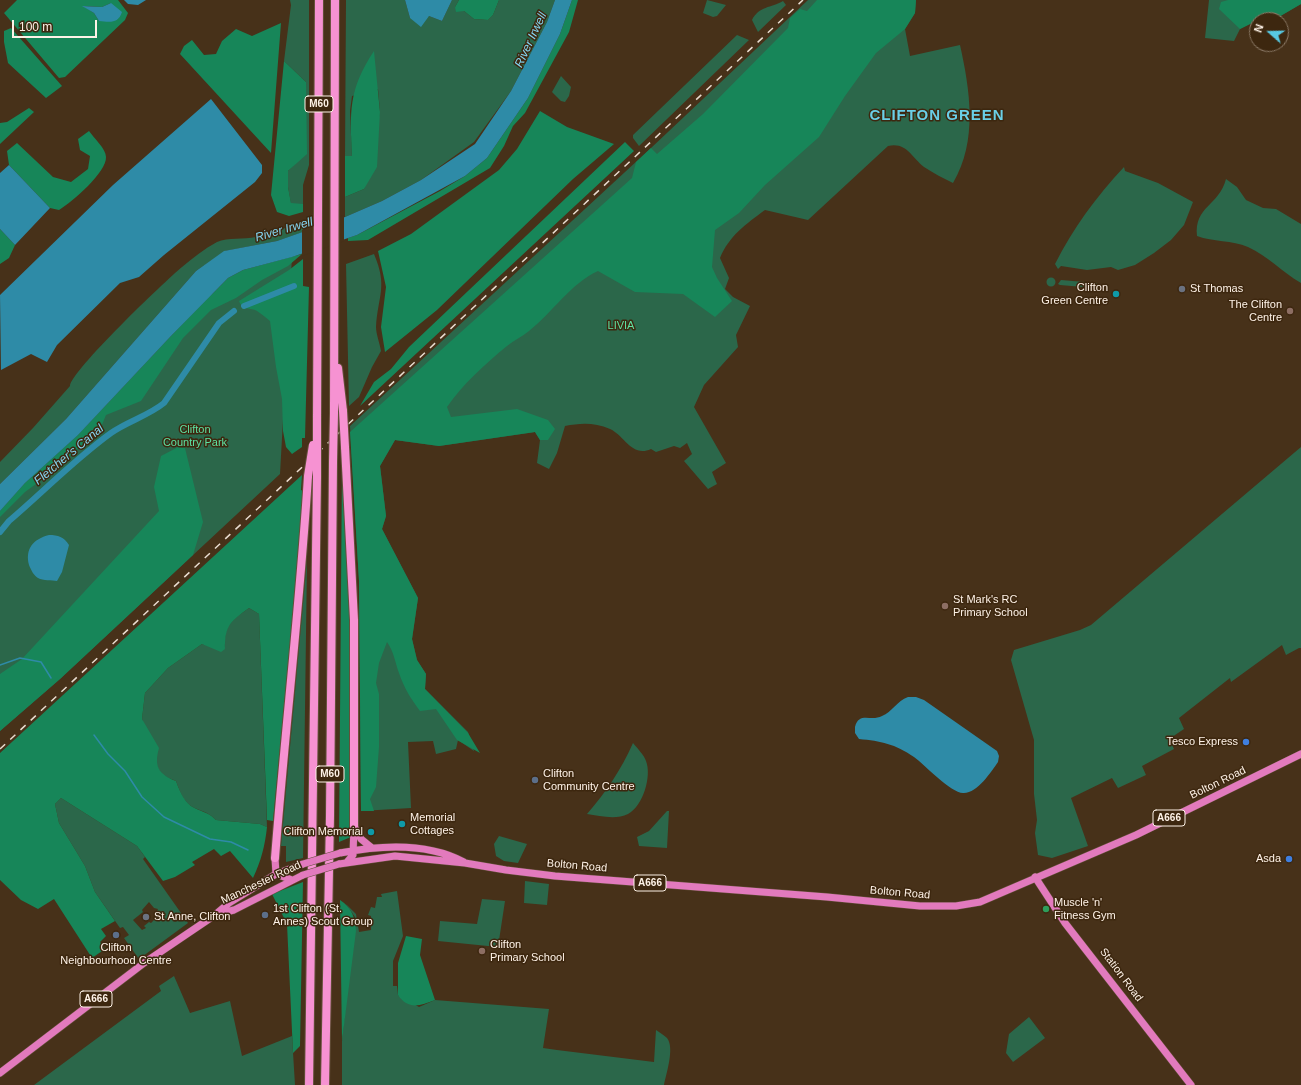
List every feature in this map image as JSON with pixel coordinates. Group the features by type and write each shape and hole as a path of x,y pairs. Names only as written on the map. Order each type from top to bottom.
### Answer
{"highway":[{"name":"M60","path":"274,858 289,685 313,477 317,421 319,0"},
{"name":"M60","path":"325,1085 330,816 334,412 335,0"},
{"name":"M60","path":"334,346 343,411 354,620 354,826"},
{"name":"M60","path":"308,1085 313,477"}],"main road":[{"name":"Bolton Road","path":"343,863 395,856 465,863 555,876 827,897 920,906 956,906 980,902 1035,877 1136,835 1301,754"},
{"path":"354,826 361,839 372,848"},
{"path":"343,863 353,855 354,826"},
{"name":"Bolton Road","path":"340,853 372,848 401,847 450,854 465,863"},
{"name":"Manchester Road","path":"0,1073 144,963 216,915 243,894 276,874 340,853"},
{"path":"274,858 276,874 292,880"},
{"name":"Manchester Road","path":"216,915 234,910 303,875 343,863"},
{"name":"Station Road","path":"1035,877 1066,923 1191,1085"}],"green space":[{"path":"17,0 118,0 128,13 125,20 65,77 59,78 4,13","holes":["111,3 99,21 94,13 83,6 102,7"]},
{"path":"290,0 309,0 309,165 303,185 303,204 291,204 288,187 288,171 295,164 306,82 284,61 291,5"},
{"path":"346,0 405,0 410,18 429,16 442,21 452,0 459,0 455,7 464,11 474,19 488,20 493,15 499,0 555,0 547,22 511,91 474,142 421,180 382,201 345,217 345,197 364,189 380,112 378,89 352,96 350,111 352,157 345,156"},
{"path":"459,0 499,0 493,15 488,20 474,19 464,11 456,12 455,7"},
{"path":"572,0 578,0 569,32 525,113 513,126 504,146 490,168 368,240 348,241 348,238 357,235 440,191 465,176 487,158 528,98 560,34"},
{"path":"707,0 726,5 717,16 713,17 703,13"},
{"name":"LIVIA","path":"808,0 916,0 915,13 905,29 910,56 960,45 967,80 970,115 966,150 961,167 953,183 924,167 904,148 894,145 888,146 808,220 765,210 745,226 728,243 720,258 729,278 725,289 733,297 750,306 736,335 738,347 704,385 694,407 726,463 712,472 717,484 708,489 684,461 692,454 687,443 680,448 674,446 656,452 651,449 639,451 629,445 610,429 593,424 565,426 557,453 549,469 537,463 540,440 535,432 439,446 395,440 380,466 386,516 382,529 418,598 412,639 417,660 426,674 425,689 468,732 474,751 458,740 456,749 436,754 433,741 408,742 411,808 361,811 359,581 350,426 651,148"},
{"path":"817,0 916,0 915,13 905,29 876,53 845,96 819,137 765,185 739,213 715,230 712,267 717,278 732,301 715,317 683,294 635,292 598,271 579,283 538,324 491,360 467,382 447,407 451,417 517,409 548,420 555,429 548,440 540,440 535,432 439,446 395,440 380,466 386,516 382,529 418,598 412,639 417,660 426,674 425,689 468,733 480,753 457,740 436,709 420,711 403,684 393,653 387,642 379,663 376,683 379,694 379,747 376,787 370,799 374,811 361,811 359,581 350,432 632,178 636,162 651,148 657,154 703,114 788,28 790,18 800,9 807,11"},
{"path":"1209,0 1301,0 1301,4 1287,12 1249,12 1249,24 1240,29 1234,41 1205,38"},
{"path":"1228,0 1301,0 1301,4 1287,12 1249,12 1249,24 1240,29 1219,9 1221,2"},
{"path":"783,1 786,5 758,32 752,20 755,15 762,10"},
{"path":"281,23 271,153 180,54 184,46 192,40 204,55 216,54 222,41 236,29 252,36"},
{"path":"11,28 62,86 46,98 8,63 4,42 4,31"},
{"path":"737,35 749,40 639,146 633,138 633,135"},
{"path":"374,51 380,112 377,167 364,189 345,197 345,156 352,156 352,102 359,78"},
{"path":"284,61 306,82 307,154 288,171 288,187 291,203 303,204 303,212 289,216 277,212 271,195"},
{"path":"561,76 571,87 569,96 565,102 561,101 552,92"},
{"path":"29,108 34,112 0,144 0,123 7,122"},
{"path":"540,111 567,127 614,144 573,179 437,310 385,352 381,327 386,287 378,251 411,234 499,170 517,149"},
{"path":"89,131 104,151 106,157 105,163 88,186 59,210 50,208 9,165 7,151 17,143 53,177 71,182 88,169 90,156 80,150 78,139"},
{"path":"625,142 634,151 360,406 374,382 391,369 409,347"},
{"path":"1124,167 1125,171 1158,183 1193,202 1184,225 1171,240 1135,265 1118,270 1111,267 1087,270 1061,266 1058,269 1055,264 1077,225"},
{"path":"1226,179 1237,187 1246,200 1263,208 1276,209 1301,224 1301,283 1262,255 1248,247 1236,243 1197,236 1199,218 1223,188"},
{"path":"302,221 303,232 277,241 225,251 196,271 66,419 0,484 0,462 33,428 70,386 74,377 101,345 157,289 182,267 203,251 221,240 262,236"},
{"path":"0,229 15,245 9,258 0,264"},
{"path":"302,254 288,266 262,280 236,298 211,310 183,338 141,401 106,415 101,427 55,470 25,492 0,517 0,511 25,483 78,435 228,278 243,270"},
{"path":"374,254 378,265 381,283 376,327 381,351 372,367 359,397 349,406 346,264"},
{"name":"Clifton Country Park","path":"292,257 280,474 60,679 0,731 0,511 25,483 78,435 210,295"},
{"path":"303,259 303,286 309,287 305,438 302,438 302,447 292,454 286,447 283,431 282,399 270,321 257,311 245,308 239,301 289,270"},
{"path":"1051,277 1056,282 1051,287 1046,282"},
{"path":"1061,280 1096,283 1098,286 1095,288 1060,285 1058,284"},
{"path":"184,444 203,522 193,555 60,679 0,731 0,674 22,659 159,511 154,487 161,456"},
{"path":"1301,447 1301,648 1286,655 1282,645 1231,682 1230,678 1179,718 1184,729 1169,739 1174,749 1142,766 1146,775 1118,788 1112,778 1071,798 1088,846 1052,858 1038,855 1035,833 1037,820 1034,794 1034,740 1011,660 1014,650 1080,630 1091,625"},
{"path":"342,464 348,557 351,651 351,837 339,842"},
{"path":"302,475 301,490 303,491 298,561 273,821 267,820 259,614 249,608 237,617 230,625 226,634 225,649 221,652 202,644 168,668 145,693 142,719 159,748 157,765 161,772 176,781 188,804 210,815 216,820 260,824 267,827 265,841 256,872 253,878 230,851 221,856 214,849 192,862 195,865 175,877 163,881 137,846 61,798 55,804 59,823 85,866 95,892 115,921 101,929 106,936 100,942 105,949 92,958 54,899 38,909 21,900 0,880 0,753"},
{"path":"307,560 303,858 286,862 286,846 281,846"},
{"path":"249,608 259,614 267,827 260,824 216,820 209,814 188,804 176,781 164,776 158,769 142,719 145,693 168,668 202,644 225,649 227,629 237,617"},
{"path":"633,743 644,756 648,767 647,782 642,798 633,810 623,816 608,817 587,814 613,780"},
{"path":"61,798 137,846 145,857 143,859 188,923 139,959 124,938 129,935 123,927 120,928 95,892 85,866 59,823 55,804","holes":["149,902 154,908 158,909 156,913 158,916 151,923 149,922 144,926 146,928 142,930 133,920 143,912 142,910"]},
{"path":"667,811 669,811 667,848 639,846 637,837 649,831"},
{"path":"499,836 527,844 518,863 504,861 496,856 494,844"},
{"path":"525,881 549,884 547,905 524,903"},
{"path":"303,882 300,1046 293,1053 287,924 272,894"},
{"path":"397,891 403,936 393,961 393,986 397,986 398,995 419,1007 435,1000 549,1009 543,1048 557,1050 654,1062 656,1030 667,1038 670,1048 664,1085 342,1085 342,1041 355,917 346,904 356,914 359,932 371,930 371,916 368,915 371,907 375,908 377,897 382,897 381,894"},
{"path":"482,899 505,901 498,947 438,941 440,921 477,924"},
{"path":"340,900 352,913 356,931 342,1041"},
{"path":"406,936 422,939 420,955 435,1000 424,1004 410,1005 402,1000 398,995 398,963"},
{"path":"174,976 190,1013 230,1001 242,1056 292,1036 295,1085 34,1085 161,991 159,986"},
{"path":"1029,1017 1045,1038 1013,1062 1006,1053 1009,1034"}],"water":[{"path":"124,0 146,0 138,5 128,4"},
{"path":"405,0 452,0 442,21 429,16 421,27 410,18"},
{"path":"555,0 572,0 560,34 528,98 487,158 465,176 357,235 292,257 243,270 228,278 78,435 25,483 0,511 0,484 66,419 196,271 224,251 277,241 345,217 382,201 421,180 475,144 511,91 547,22"},
{"path":"111,3 122,12 118,19 110,22 99,21 94,13 82,6 102,7"},
{"path":"211,99 262,165 262,173 255,182 139,277 120,283 57,345 47,362 31,354 1,370 0,295 113,185"},
{"path":"9,165 50,208 15,245 0,229 0,173"},
{"path":"49,535 60,537 69,545 62,572 57,581 38,578 29,565 29,550 39,539"},
{"path":"908,697 916,697 924,700 997,751 999,756 998,762 988,776 973,790 963,793 958,792 945,784 914,757 900,749 881,742 859,739 855,733 855,727 859,719 878,718 889,712"}],"pier":[{"path":"344,215 344,241 302,256 302,230"}],"waterway":[{"path":"244,306 294,286"},
{"name":"Fletcher's Canal","path":"0,532 9,521 98,443 111,433 158,408 164,403 219,323 234,311"},
{"path":"0,665 20,658 41,662 51,678"},
{"path":"94,735 108,754 125,771 142,797 164,817 210,839 231,842 248,850"}],"railway":[{"path":"0,749 803,0"}],"place":[{"name":"St Thomas","path":"1182,289"},
{"name":"Clifton Green Centre","path":"1116,294"},
{"name":"The Clifton Centre","path":"1290,311"},
{"name":"St Mark's RC Primary School","path":"945,606"},
{"name":"Tesco Express","path":"1246,742"},
{"name":"Clifton Community Centre","path":"535,780"},
{"name":"Memorial Cottages","path":"402,824"},
{"name":"Clifton Memorial","path":"371,832"},
{"name":"Asda","path":"1289,859"},
{"name":"Muscle 'n' Fitness Gym","path":"1046,909"},
{"name":"1st Clifton (St. Annes) Scout Group","path":"265,915"},
{"name":"St Anne, Clifton","path":"146,917"},
{"name":"Clifton Neighbourhood Centre","path":"116,935"},
{"name":"Clifton Primary School","path":"482,951"}],"district":[{"name":"CLIFTON GREEN","path":"937,116"}],"water label":[{"name":"River Irwell","path":"531,40"},
{"name":"River Irwell","path":"284,230"}]}
